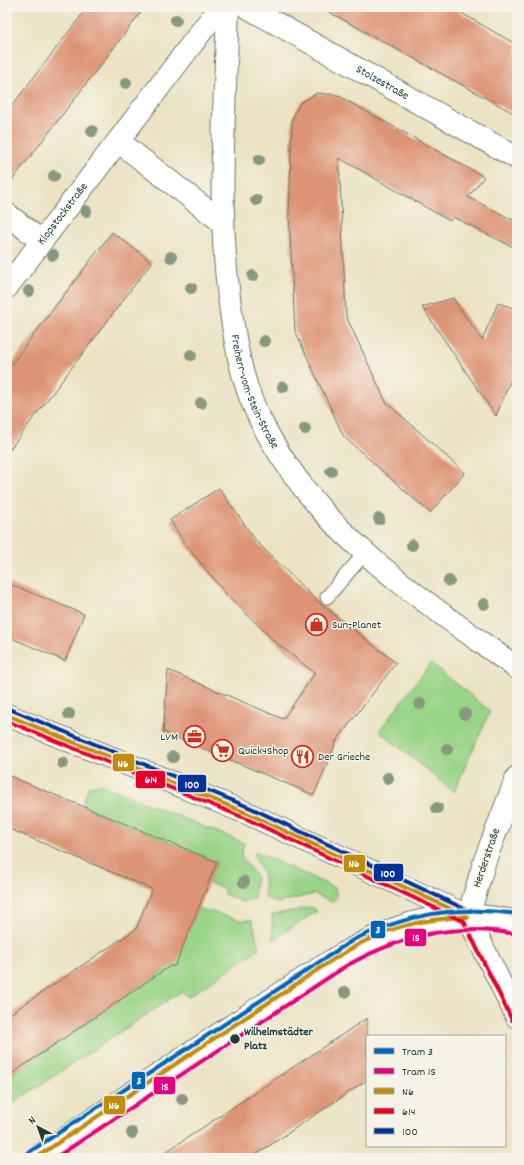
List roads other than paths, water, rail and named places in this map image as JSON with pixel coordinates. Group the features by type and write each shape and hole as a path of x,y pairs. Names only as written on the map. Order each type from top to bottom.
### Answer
{"street":[{"name":"Klopstockstraße","path":"7,287 220,7"},
{"name":"Freiherr-vom-Stein-Straße","path":"228,7 222,222 224,258 235,338 244,376 257,412 280,454 302,486 321,509 365,553 437,610 517,668"},
{"name":"Stolzestraße","path":"247,7 517,158"},
{"path":"118,141 222,222"},
{"path":"7,214 42,241"},
{"path":"7,715 249,814 468,917 517,1017"},
{"name":"Herderstraße","path":"468,917 485,860 517,777"},
{"path":"35,1158 263,1006 369,939 420,921 444,918 501,918 517,922"}],"lane":[{"path":"328,597 365,553"}],"tram line":[{"name":"3","path":"20,1158 353,940 394,924 433,914 453,911 495,911 517,914"},
{"name":"1S","path":"55,1158 346,966 367,955 408,939 449,931 493,931 516,934"}],"place":[{"name":"Sun-Planet","path":"317,625"},
{"name":"LVM","path":"194,737"},
{"name":"Quick4Shop","path":"222,751"},
{"name":"Der Grieche","path":"303,757"},
{"name":"Wilhelmstädter Platz","path":"235,1039"}]}
